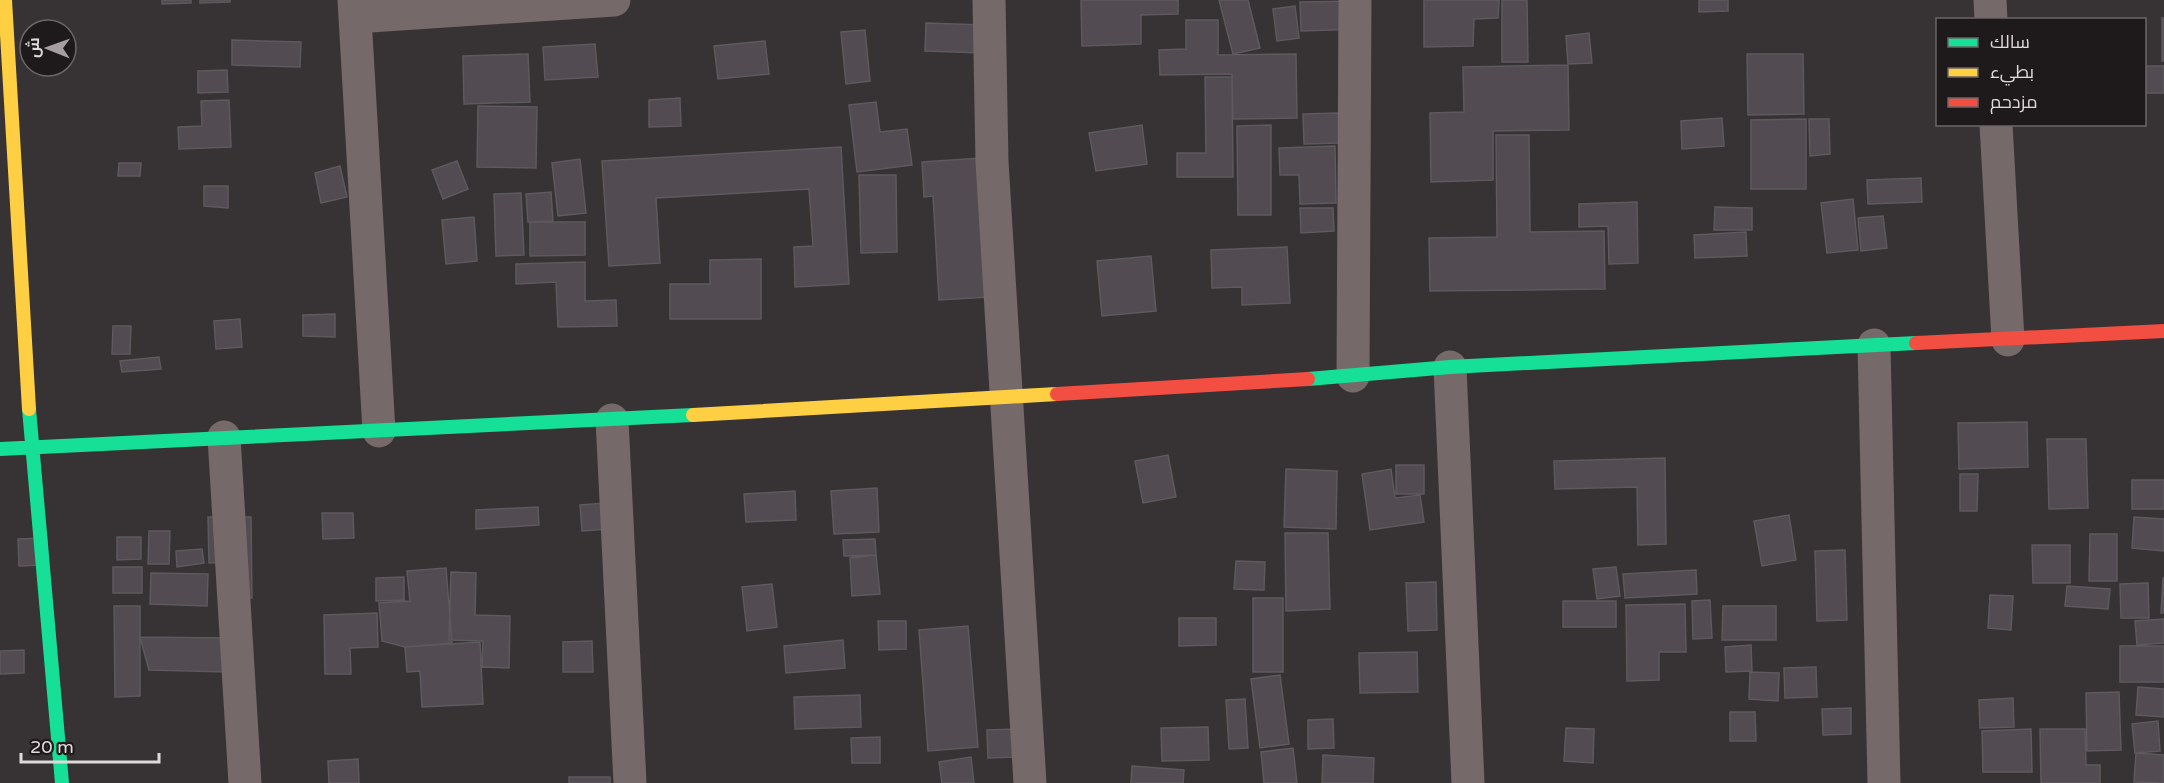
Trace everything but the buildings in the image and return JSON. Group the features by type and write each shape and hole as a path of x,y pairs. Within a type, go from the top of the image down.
{"main road":[{"path":"5,0 31,447 62,783"},
{"path":"0,449 612,420 1353,376 1450,367 2164,331"}],"street":[{"path":"378,431 355,9 614,0"},
{"path":"989,0 992,162 1004,396 1030,783"},
{"path":"1353,376 1355,0"},
{"path":"1990,0 1991,18"},
{"path":"1996,126 2008,340"},
{"path":"1874,345 1884,783"},
{"path":"1450,367 1468,783"},
{"path":"612,420 630,783"},
{"path":"224,437 245,783"}],"traffic: fast":[{"path":"1308,379 1450,367 1916,343"},
{"path":"29,409 62,783"},
{"path":"0,449 693,415"}],"traffic: slow":[{"path":"5,0 29,409"},
{"path":"693,415 1057,394"}],"traffic: jam":[{"path":"1916,343 2164,331"},
{"path":"1057,394 1308,379"}]}
